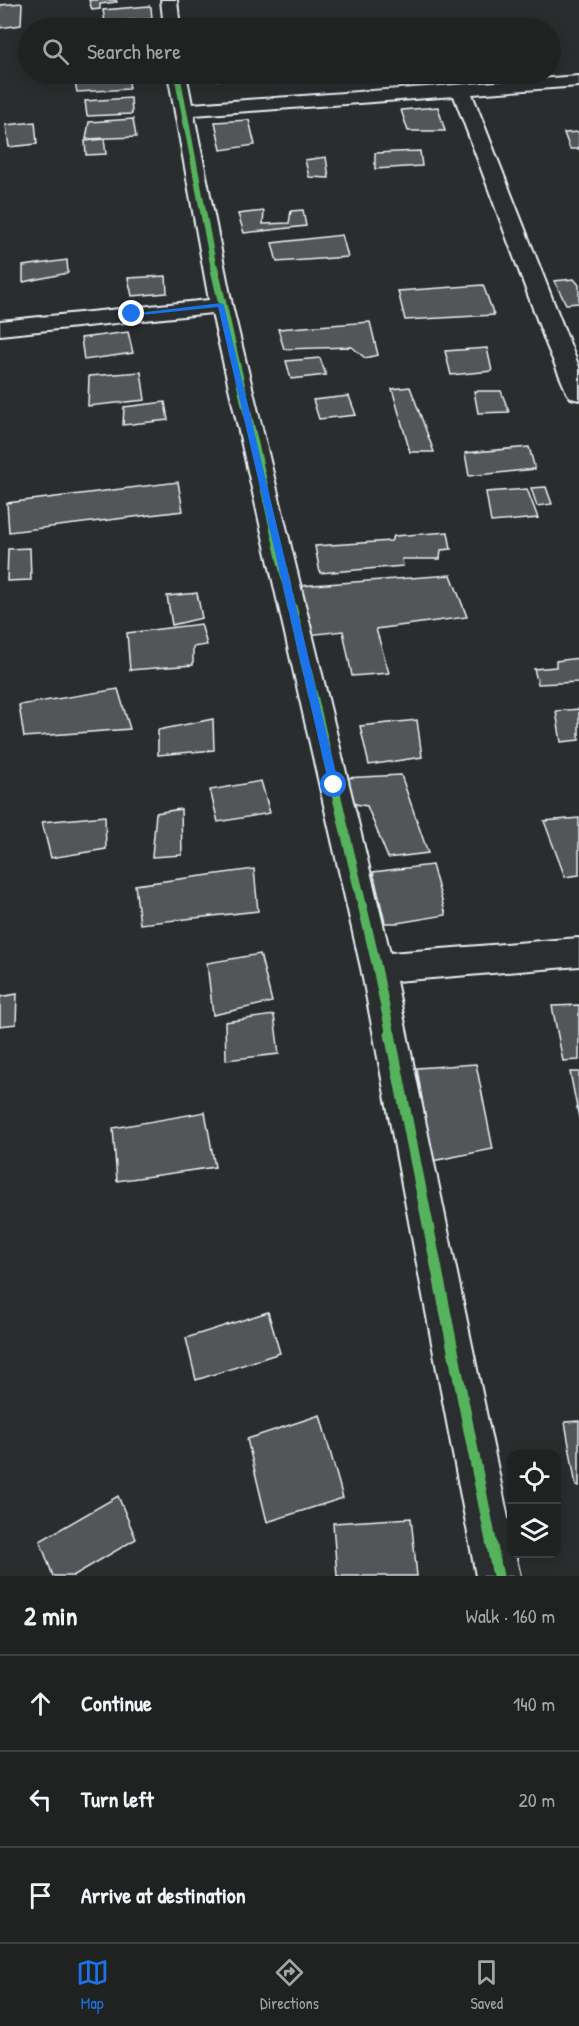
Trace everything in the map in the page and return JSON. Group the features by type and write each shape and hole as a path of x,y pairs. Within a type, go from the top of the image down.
{"street":[{"path":"169,0 171,18"},
{"path":"561,82 579,81"},
{"path":"179,84 221,305 377,968 498,1576"},
{"path":"184,110 540,84"},
{"path":"461,90 554,335 579,393"},
{"path":"0,328 221,305"},
{"path":"377,968 579,952"}],"building":[{"path":"89,0 116,0 117,2 100,4 100,9 92,10"},
{"path":"22,3 21,18 18,18 18,25 0,28 0,5"},
{"path":"149,6 152,18 104,18 103,10"},
{"path":"75,84 129,84 129,89 77,92"},
{"path":"131,98 132,114 87,116 85,101"},
{"path":"438,107 445,131 408,131 401,110"},
{"path":"133,119 136,137 86,139 89,122"},
{"path":"249,120 255,145 221,150 215,122"},
{"path":"35,122 37,144 9,147 6,125"},
{"path":"579,132 579,149 570,149 564,133"},
{"path":"104,139 106,154 86,155 85,141"},
{"path":"420,151 422,166 375,169 375,153"},
{"path":"326,157 329,178 309,177 305,160"},
{"path":"303,210 306,226 244,233 238,214 264,211 263,224 289,223 291,211"},
{"path":"342,235 348,257 277,262 272,243"},
{"path":"67,260 68,273 23,282 23,266"},
{"path":"166,276 167,293 132,296 128,278"},
{"path":"574,279 579,285 579,303 566,304 554,281"},
{"path":"483,285 494,315 405,320 398,291"},
{"path":"370,322 378,355 365,358 352,347 284,349 278,329"},
{"path":"128,332 133,353 84,360 81,338"},
{"path":"487,348 492,371 451,375 445,351"},
{"path":"320,358 326,375 291,379 286,361"},
{"path":"141,372 145,400 88,406 89,376"},
{"path":"410,387 434,452 410,452 392,389"},
{"path":"474,391 501,391 509,412 478,413"},
{"path":"349,396 356,415 319,419 313,400"},
{"path":"165,402 168,420 123,425 124,407"},
{"path":"529,447 535,469 469,476 465,453"},
{"path":"178,482 183,511 9,532 7,503"},
{"path":"546,487 552,504 537,506 531,488"},
{"path":"527,489 538,518 491,522 486,492"},
{"path":"448,532 451,549 441,550 440,559 402,559 403,566 320,573 315,546 391,541 394,536"},
{"path":"30,548 31,580 7,581 8,549"},
{"path":"451,575 467,617 376,629 389,673 352,676 343,631 308,635 299,586"},
{"path":"197,593 202,618 172,625 167,596"},
{"path":"201,624 207,645 193,647 193,665 130,670 127,633"},
{"path":"579,658 579,682 538,684 534,669 556,667 556,661"},
{"path":"118,689 130,729 24,737 19,705"},
{"path":"579,709 579,740 561,742 556,711"},
{"path":"213,719 214,750 158,755 158,730"},
{"path":"417,720 422,757 369,765 360,726"},
{"path":"401,775 428,853 388,858 367,806 349,803 344,778"},
{"path":"261,781 270,813 218,822 210,790"},
{"path":"181,809 182,855 152,857 156,813"},
{"path":"105,816 106,849 51,858 42,822"},
{"path":"579,818 579,875 565,877 544,821"},
{"path":"432,865 446,915 385,923 373,872"},
{"path":"254,869 258,911 140,924 135,885"},
{"path":"260,954 272,1002 213,1015 207,963"},
{"path":"17,994 16,1024 0,1026 0,997"},
{"path":"579,1005 579,1060 563,1061 552,1006"},
{"path":"274,1015 279,1054 226,1060 225,1022"},
{"path":"476,1064 493,1149 432,1161 417,1068"},
{"path":"570,1072 579,1072 579,1118"},
{"path":"205,1112 215,1167 117,1181 113,1128"},
{"path":"268,1312 280,1353 196,1380 186,1338"},
{"path":"320,1415 343,1498 267,1522 247,1439"},
{"path":"579,1421 579,1486 576,1486 565,1422"},
{"path":"118,1496 136,1539 73,1576 53,1576 40,1541"},
{"path":"411,1518 417,1576 337,1576 333,1523"}],"cycle path":[{"path":"179,84 221,305 377,968 498,1576"}],"route":[{"path":"132,314 221,305 334,785"}]}
